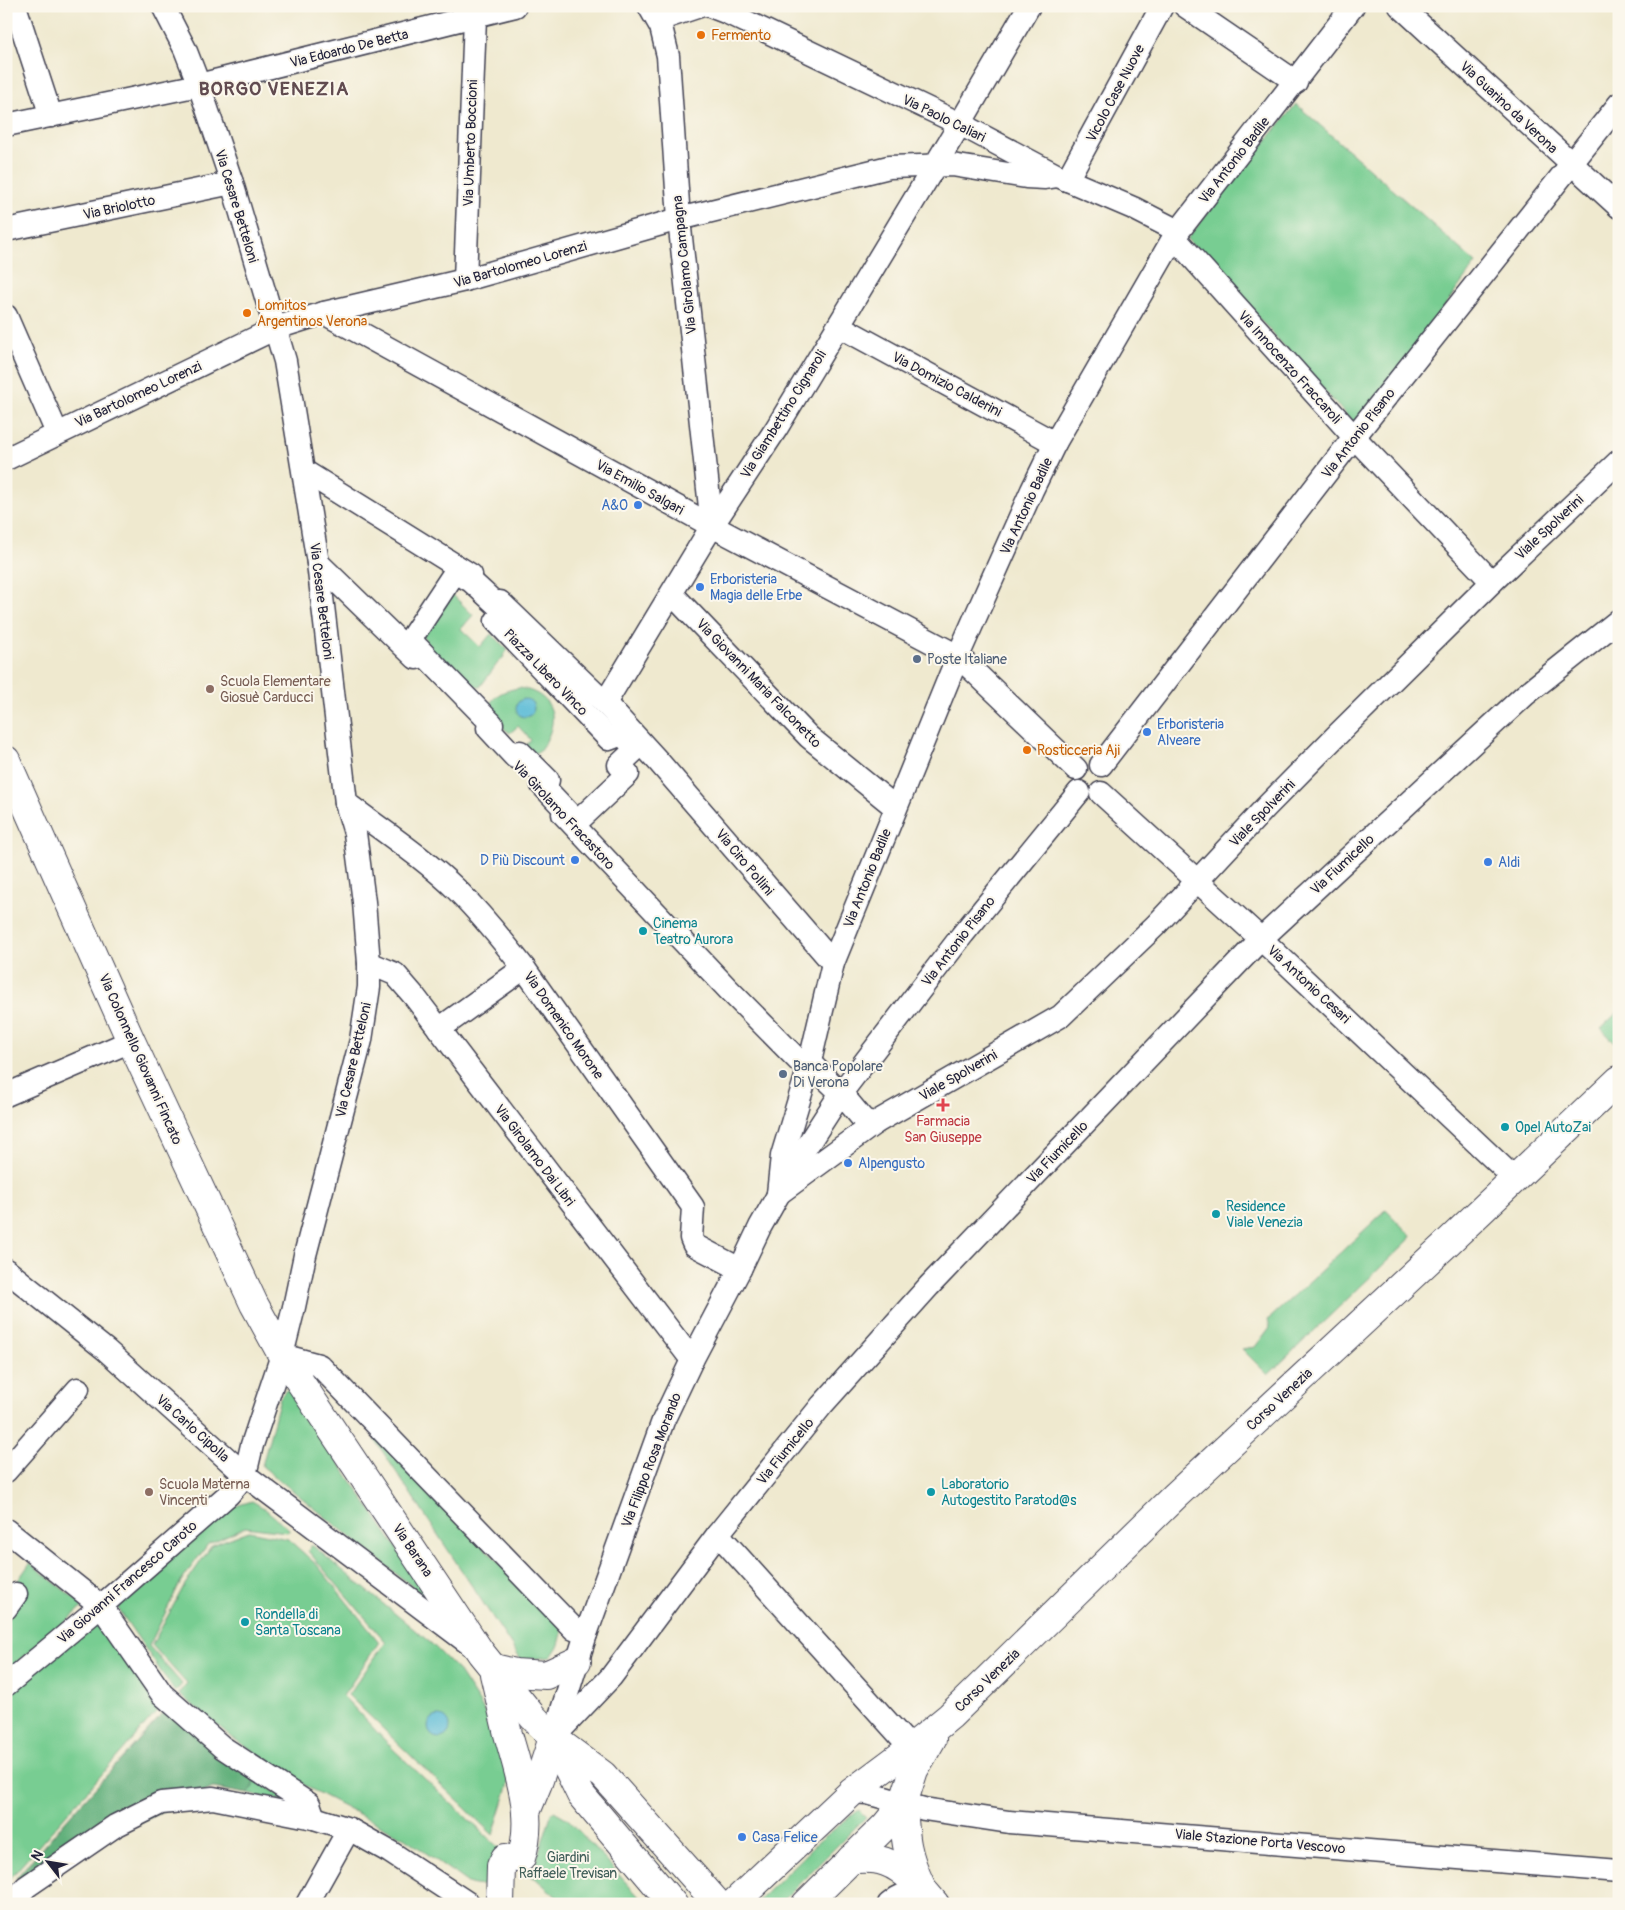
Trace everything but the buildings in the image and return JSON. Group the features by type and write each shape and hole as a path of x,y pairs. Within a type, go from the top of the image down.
{"main road":[{"name":"Via Colonnello Giovanni Fincato","path":"6,760 131,1041 254,1304 282,1355"},
{"name":"Corso Venezia","path":"733,1904 852,1792 943,1722 1174,1497 1437,1253 1619,1080"},
{"name":"Via Barana","path":"282,1355 487,1660 532,1716 553,1738 603,1774 718,1904"},
{"path":"487,1660 515,1674 546,1675 577,1661"},
{"path":"487,1660 524,1790 526,1811"},
{"name":"Corso Venezia","path":"806,1904 885,1826 903,1804 914,1770 927,1745 943,1722"},
{"name":"Via Barana","path":"553,1738 581,1796 673,1904"},
{"path":"500,1903 502,1866 513,1859 526,1811 538,1783 553,1738"},
{"path":"903,1804 909,1860 928,1895"},
{"path":"851,1859 879,1860 896,1868 928,1895"}],"street":[{"path":"15,6 51,116"},
{"name":"Via Cesare Betteloni","path":"162,6 185,50 199,86 232,183 285,361 318,563 346,803 355,833 364,902 369,987 361,1040 305,1255 282,1355"},
{"name":"Via Edoardo De Betta","path":"6,125 199,86 476,11 515,6"},
{"path":"653,13 700,6"},
{"name":"Via Paolo Caliari","path":"710,6 960,124 1063,178 1133,208 1176,234"},
{"name":"Via Giambettino Cignaroli","path":"605,703 712,526 776,429 1029,6"},
{"name":"Vicolo Case Nuove","path":"1063,178 1162,6"},
{"path":"1185,6 1296,82"},
{"name":"Via Antonio Badile","path":"809,1067 832,963 958,656 1055,443 1176,234 1296,82 1353,6"},
{"name":"Via Guarino da Verona","path":"1400,6 1619,207"},
{"name":"Via Umberto Boccioni","path":"465,280 476,11"},
{"name":"Via Girolamo Campagna","path":"653,13 668,56 679,219 712,526"},
{"name":"Via Antonio Pisano","path":"1101,765 1354,437 1619,104"},
{"name":"Via Bartolomeo Lorenzi","path":"6,459 276,328 324,313 465,280 679,219 888,167 935,164 952,165 1026,177 1063,178"},
{"name":"Via Briolotto","path":"6,230 232,183"},
{"name":"Via Innocenzo Fraccaroli","path":"1176,234 1354,437 1492,582"},
{"name":"Via Emilio Salgari","path":"324,313 712,526 958,656"},
{"path":"6,316 57,433"},
{"name":"Via Domizio Calderini","path":"838,326 1055,443"},
{"name":"Viale Spolverini","path":"875,1123 1061,1016 1156,925 1266,807 1492,582 1619,461"},
{"name":"Piazza Libero Vinco","path":"304,471 474,577 605,703 658,760"},
{"name":"Via Girolamo Fracastoro","path":"318,563 400,642 728,989 809,1067"},
{"name":"Piazza Libero Vinco","path":"455,572 470,581 508,616 496,621 609,739 622,734 636,749 619,765 628,774 577,822 542,786 547,780 520,752 515,757 488,728 492,724 410,640 455,572"},
{"name":"Via Giovanni Maria Falconetto","path":"672,594 809,737 895,807"},
{"name":"Via Fiumicello","path":"553,1738 611,1678 718,1534 822,1405 929,1286 1261,939 1525,695 1619,620"},
{"path":"958,656 1076,768"},
{"name":"Via Ciro Pollini","path":"658,760 832,963"},
{"path":"1088,762 1101,765 1108,779 1106,787 1090,793 1073,781 1076,768 1088,762"},
{"name":"Via Antonio Pisano","path":"842,1093 963,934 1090,793"},
{"name":"Via Antonio Cesari","path":"1090,793 1198,881 1514,1178"},
{"name":"Via Domenico Morone","path":"346,803 420,858 457,890 500,938 524,968 693,1207 691,1238 694,1246 740,1268"},
{"name":"Via Girolamo Dai Libri","path":"368,963 396,974 692,1360"},
{"path":"439,1029 524,968"},
{"path":"7,1094 131,1041"},
{"path":"809,1067 842,1093 865,1121 875,1123"},
{"name":"Via Filippo Rosa Morando","path":"778,1194 782,1156 809,1067"},
{"name":"Via Filippo Rosa Morando","path":"553,1738 586,1634 663,1421 692,1360 778,1194 799,1158 842,1093"},
{"name":"Via Filippo Rosa Morando","path":"778,1194 875,1123"},
{"name":"Via Carlo Cipolla","path":"6,1270 106,1350 245,1475 487,1660"},
{"path":"245,1475 252,1445 282,1355 318,1365 574,1629 586,1634"},
{"path":"6,1471 78,1389"},
{"name":"Via Giovanni Francesco Caroto","path":"6,1685 101,1606 235,1488 245,1475"},
{"path":"6,1530 101,1606 162,1694 222,1747 309,1804 314,1818"},
{"path":"718,1534 911,1748 903,1804 867,1793 852,1792"},
{"path":"11,1904 26,1886 115,1826 161,1803 212,1798 314,1818 349,1830 390,1852 469,1904"},
{"name":"Viale Stazione Porta Vescovo","path":"903,1804 1009,1822 1619,1871"},
{"path":"307,1904 349,1830"},
{"path":"889,1904 897,1898 928,1895"}],"green space":[{"path":"1296,104 1476,263 1357,427 1187,239"},
{"path":"447,589 473,615 461,629 480,647 491,634 508,650 480,687 470,686 431,652 422,634"},
{"path":"520,688 542,697 552,712 550,731 539,752 532,753 523,749 531,740 518,726 510,733 496,723 487,711 492,701 499,694"},
{"path":"1619,1011 1619,1042 1616,1044 1601,1028"},
{"path":"1386,1210 1411,1236 1408,1241 1268,1375 1242,1349 1255,1347 1270,1327 1268,1320"},
{"path":"290,1390 435,1605 262,1466 280,1398 285,1391"},
{"path":"378,1437 563,1629 559,1645 551,1657 521,1660 375,1440"},
{"path":"252,1501 264,1508 290,1530 287,1532 245,1527 208,1544 181,1581 149,1646 182,1684 175,1692 119,1610 119,1603 233,1503 236,1506"},
{"path":"249,1531 288,1539 318,1566 379,1642 343,1696 395,1751 499,1848 494,1870 488,1882 483,1885 468,1883 405,1838 309,1788 233,1738 179,1694 187,1684 152,1645 184,1586 212,1545"},
{"path":"312,1545 433,1645 457,1669 480,1704 494,1731 509,1783 493,1835 348,1695 386,1642 308,1551"},
{"path":"30,1563 84,1606 6,1672 6,1620 23,1597 12,1589"},
{"path":"93,1623 99,1623 162,1706 6,1883 6,1694"},
{"path":"167,1709 254,1780 252,1789 248,1794 213,1788 22,1879 16,1878 67,1819"},
{"path":"254,1780 295,1803 248,1794 252,1789"},
{"path":"859,1810 866,1817 779,1904 755,1904 818,1842"},
{"name":"Giardini Raffaele Trevisan","path":"554,1811 568,1819 641,1899 641,1904 565,1904 535,1878 531,1877 551,1815"}],"water":[{"path":"525,699 533,704 534,708 529,716 525,717 517,712 516,708 521,700"},
{"path":"439,1716 447,1719 450,1727 447,1735 439,1738 431,1735 428,1727 431,1719"}],"place":[{"name":"Fermento","path":"701,35"},
{"name":"Lomitos Argentinos Verona","path":"247,313"},
{"name":"A&O","path":"638,505"},
{"name":"Erboristeria Magia delle Erbe","path":"700,587"},
{"name":"Poste Italiane","path":"917,659"},
{"name":"Scuola Elementare Giosuè Carducci","path":"210,689"},
{"name":"Erboristeria Alveare","path":"1147,732"},
{"name":"Rosticceria Aji","path":"1027,750"},
{"name":"D Più Discount","path":"575,860"},
{"name":"Aldi","path":"1488,862"},
{"name":"Cinema Teatro Aurora","path":"643,931"},
{"name":"Banca Popolare Di Verona","path":"783,1074"},
{"name":"Farmacia San Giuseppe","path":"943,1105"},
{"name":"Opel AutoZai","path":"1505,1127"},
{"name":"Alpengusto","path":"848,1163"},
{"name":"Residence Viale Venezia","path":"1216,1214"},
{"name":"Scuola Materna Vincenti","path":"149,1492"},
{"name":"Laboratorio Autogestito Paratod@s","path":"931,1492"},
{"name":"Rondella di Santa Toscana","path":"245,1622"},
{"name":"Casa Felice","path":"742,1837"}],"district":[{"name":"BORGO VENEZIA","path":"274,88"}]}
